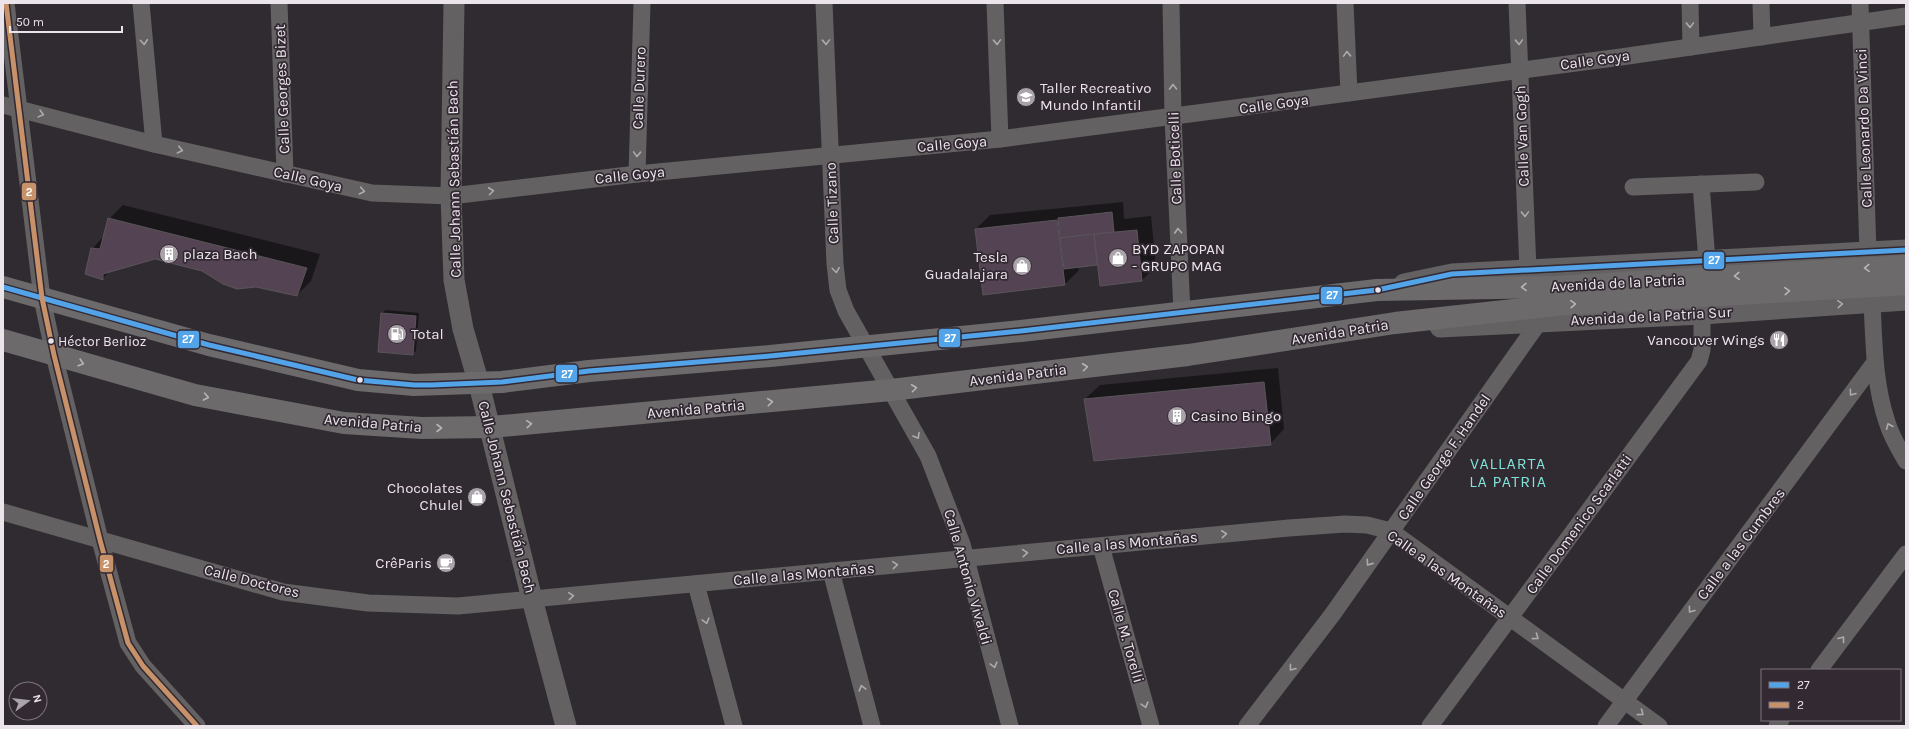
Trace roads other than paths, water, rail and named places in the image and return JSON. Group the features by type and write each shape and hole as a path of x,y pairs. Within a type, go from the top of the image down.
{"main road":[{"name":"Avenida de la Patria","path":"1377,290 1554,287 1906,266"},
{"name":"Avenida de la Patria","path":"1396,323 1557,305 1906,284"},
{"path":"3,287 210,345 358,380 414,385 479,384 589,371 1021,331 1377,290"},
{"name":"Avenida Patria","path":"3,340 195,395 344,423 422,428 491,427 891,390 1188,355 1396,323"}],"street":[{"path":"6,3 42,298 54,355 100,540 128,643 143,666 197,726"},
{"path":"141,3 154,144"},
{"name":"Calle Georges Bizet","path":"279,3 285,174"},
{"name":"Calle Johann Sebastián Bach","path":"454,3 451,196 454,280 463,329 491,427 532,599 566,726"},
{"name":"Calle Durero","path":"637,174 642,3"},
{"name":"Calle Tizano","path":"824,3 835,264 838,290 846,311 891,390"},
{"path":"995,3 1000,139"},
{"name":"Calle Boticelli","path":"1171,3 1173,117 1182,312"},
{"path":"1345,3 1349,93"},
{"name":"Calle Van Gogh","path":"1517,3 1528,270"},
{"path":"1690,3 1691,47"},
{"path":"1761,3 1762,37"},
{"name":"Calle Leonardo Da Vinci","path":"1860,3 1868,252"},
{"name":"Calle Goya","path":"3,105 154,144 372,193 451,196 637,174 1000,139 1691,47 1906,16"},
{"path":"1634,187 1756,182"},
{"path":"1701,184 1707,261"},
{"path":"1377,290 1452,274 1906,250"},
{"name":"Avenida de la Patria Sur","path":"1396,323 1444,327 1702,314 1906,300"},
{"path":"1872,302 1875,362 1882,406 1887,424 1906,461"},
{"name":"Calle Domenico Scarlatti","path":"1430,726 1699,361 1702,350 1702,314"},
{"name":"Calle George F. Handel","path":"1247,726 1332,615 1539,322"},
{"name":"Calle a las Cumbres","path":"1606,726 1875,362"},
{"name":"Calle Antonio Vivaldi","path":"891,390 928,456 947,503 965,558 1010,726"},
{"name":"Calle Doctores","path":"3,512 283,592 368,603 443,606 532,599"},
{"name":"Calle a las Montañas","path":"532,599 1344,524 1367,525 1391,531 1659,726"},
{"name":"Calle M. Torelli","path":"1100,546 1151,726"},
{"path":"1820,669 1906,554"},
{"path":"831,571 872,726"},
{"path":"696,584 734,726"}],"place":[{"name":"Taller Recreativo Mundo Infantil","path":"1026,97"},
{"name":"plaza Bach","path":"169,254"},
{"name":"BYD ZAPOPAN - GRUPO MAG","path":"1118,258"},
{"name":"Tesla Guadalajara","path":"1022,266"},
{"name":"Total","path":"397,334"},
{"name":"Vancouver Wings","path":"1779,340"},
{"name":"Héctor Berlioz","path":"51,341"},
{"name":"Casino Bingo","path":"1177,416"},
{"name":"Chocolates Chulel","path":"477,497"},
{"name":"CrêParis","path":"446,563"}],"district":[{"name":"VALLARTA LA PATRIA","path":"1508,472"}]}
